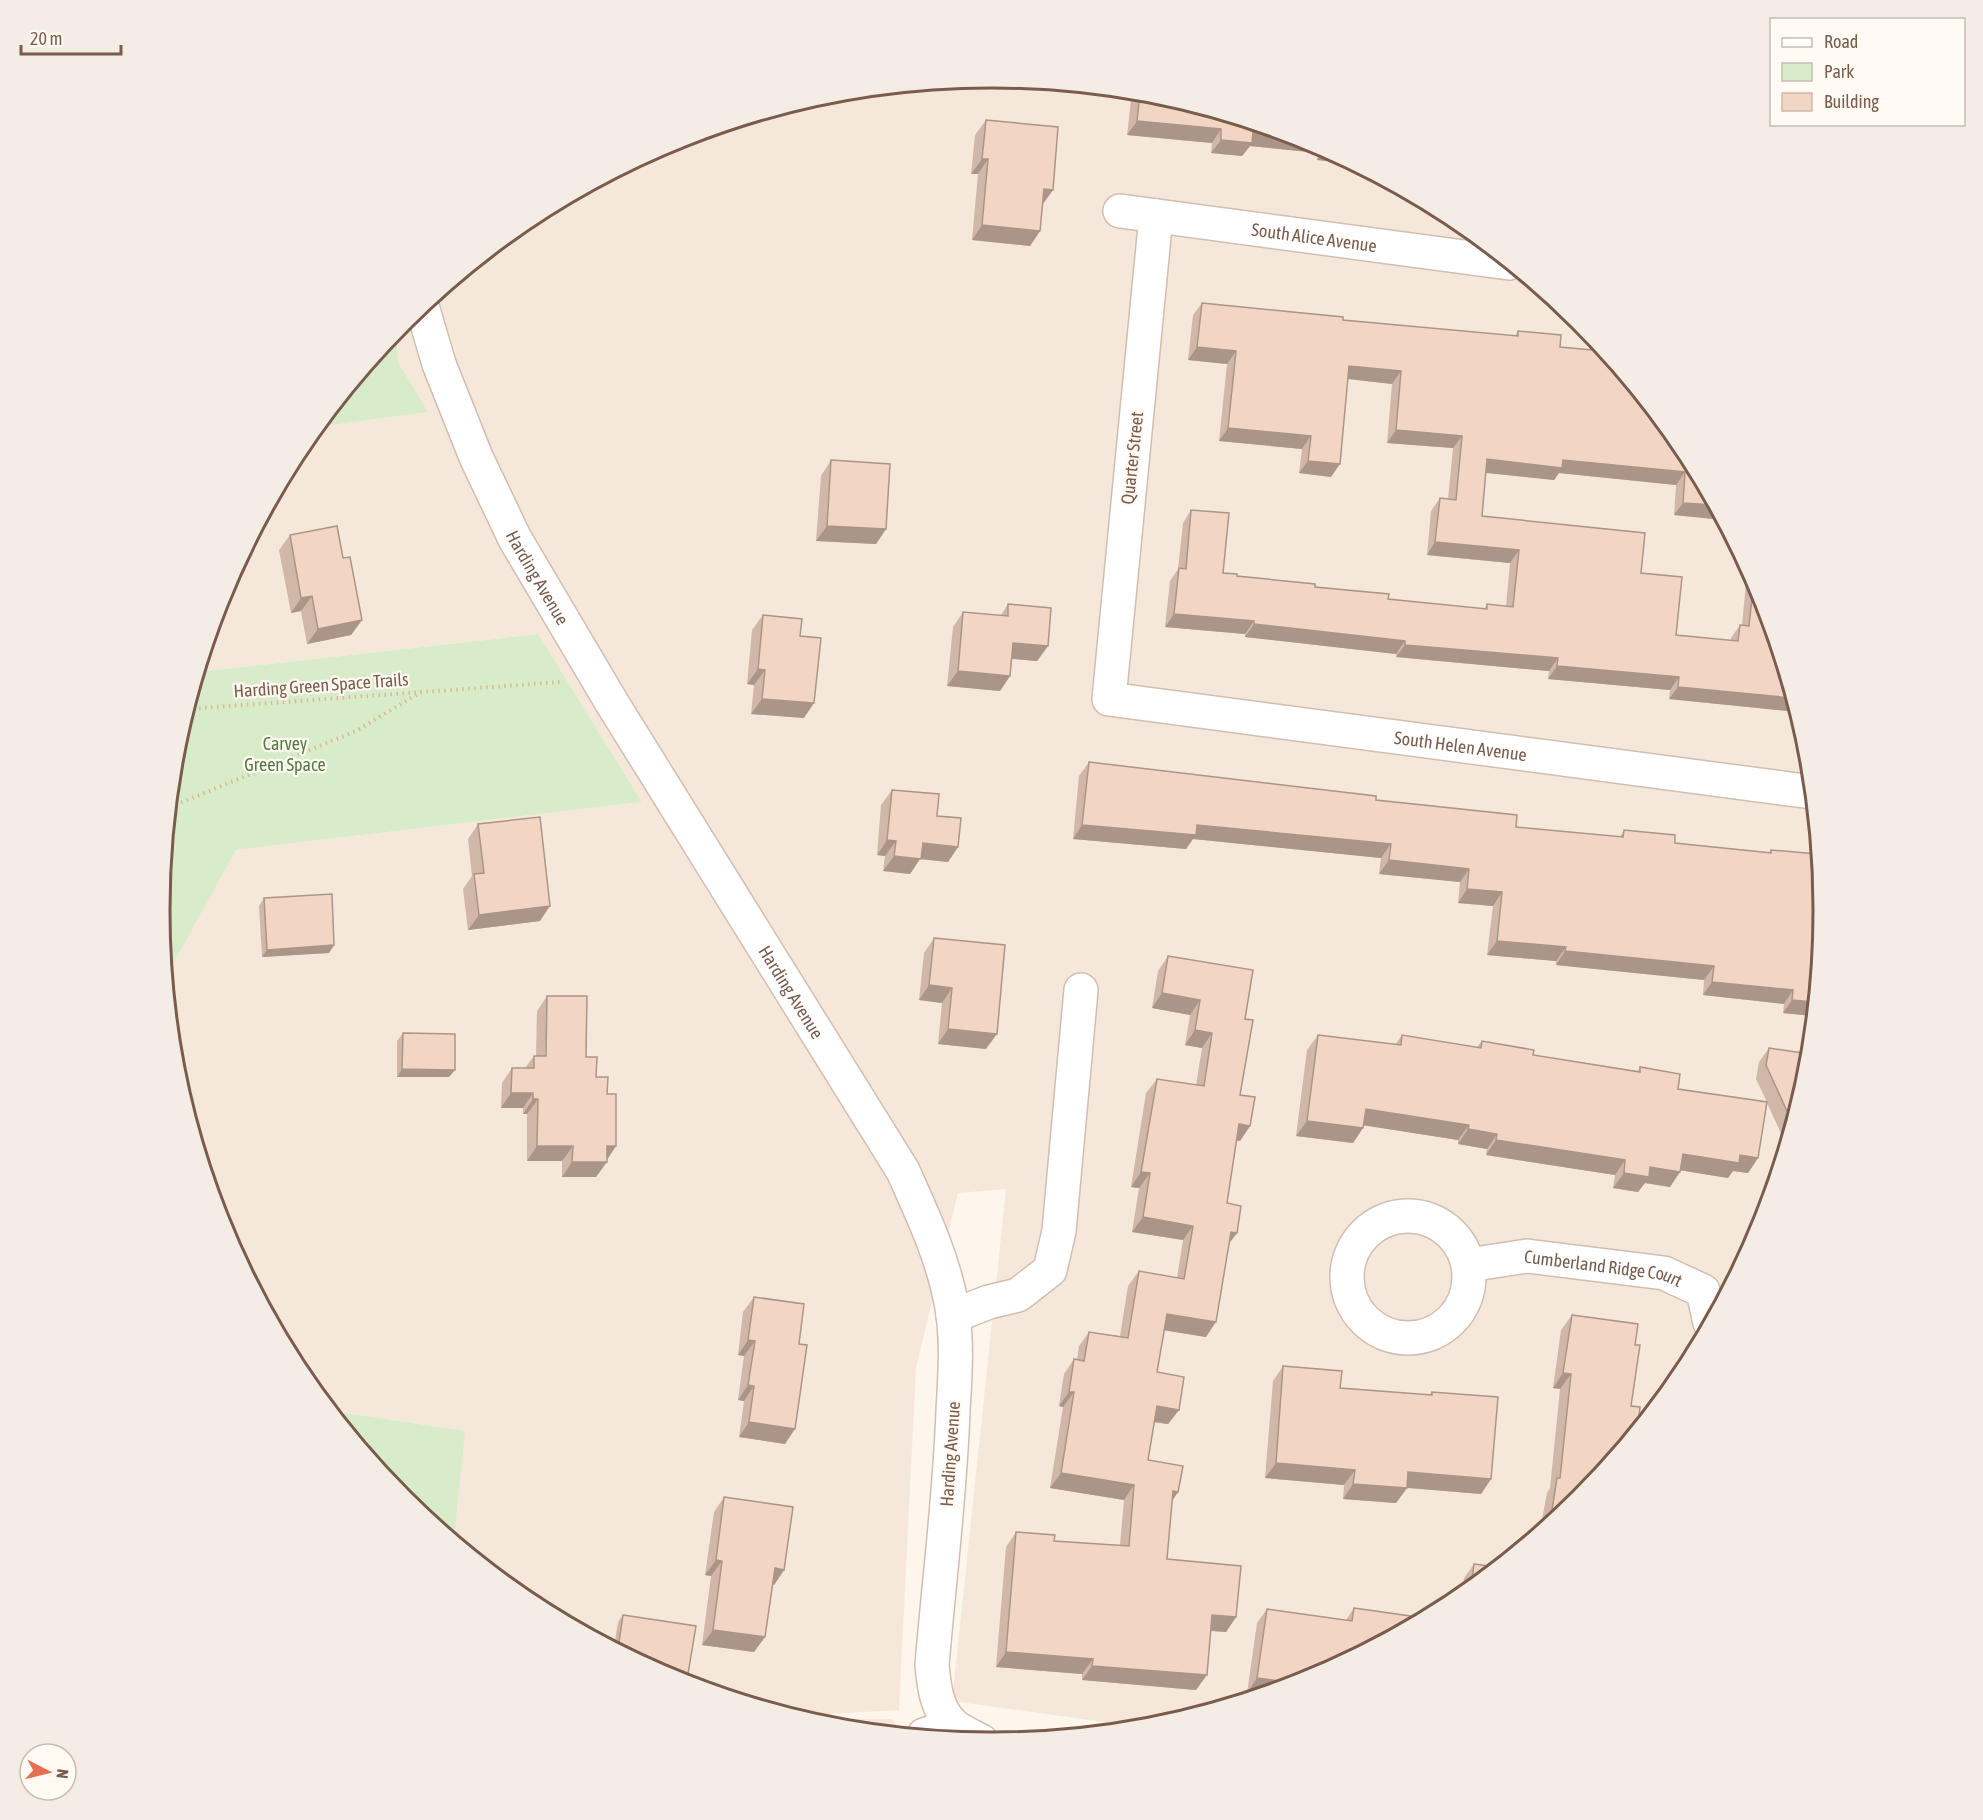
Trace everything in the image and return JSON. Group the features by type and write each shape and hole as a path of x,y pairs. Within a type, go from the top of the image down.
{"street":[{"name":"South Alice Avenue","path":"1120,211 1496,261"},
{"name":"Quarter Street","path":"1109,699 1156,216"},
{"name":"Harding Avenue","path":"425,316 439,364 476,457 515,539 598,680 903,1171 934,1239 944,1269 953,1316 955,1362 952,1432 932,1665 934,1686 940,1708 938,1730"},
{"name":"South Helen Avenue","path":"1109,699 1804,791"},
{"path":"953,1316 989,1302 1018,1295 1050,1270 1059,1232 1081,990"},
{"name":"Cumberland Ridge Court","path":"1468,1265 1527,1256 1664,1273 1703,1291 1708,1312"}],"path":[{"name":"Harding Green Space Trails","path":"195,708 598,680"},
{"name":"Harding Green Space Trails","path":"177,804 356,731 422,691"}],"shaded area":[{"path":"992,88 1045,90 1099,96 1152,104 1204,116 1256,132 1355,173 1402,199 1448,227 1492,258 1533,292 1609,368 1643,410 1675,454 1703,499 1728,547 1769,646 1785,697 1806,803 1811,856 1813,910 1806,1017 1785,1123 1769,1174 1728,1273 1703,1321 1675,1366 1609,1452 1533,1528 1492,1562 1448,1593 1355,1647 1256,1688 1204,1704 1152,1716 1108,1723 952,1701 1006,1189 958,1193 916,1368 899,1710 824,1714 727,1688 677,1669 628,1647 535,1593 491,1562 455,1532 464,1431 342,1413 308,1366 280,1321 255,1273 214,1174 198,1123 177,1017 172,966 236,850 642,802 538,634 206,671 233,596 255,547 280,499 329,425 427,412 398,362 397,344 450,292 491,258 535,227 628,173 727,132 779,116 831,104 938,90"},
{"path":"851,1719 892,1719 897,1725"}],"green space":[{"path":"397,344 398,362 428,412 329,425 374,368"},
{"name":"Carvey Green Space","path":"538,634 642,802 236,850 172,966 170,910 177,803 186,750 206,671"},
{"path":"342,1413 465,1431 455,1532 374,1452"}],"building":[{"path":"1139,102 1204,116 1257,132 1253,132 1252,143 1221,140 1221,129 1137,121"},
{"path":"986,120 1058,127 1053,190 1044,189 1040,231 982,225 988,159 982,159"},
{"path":"1202,303 1343,317 1343,320 1518,336 1518,331 1561,335 1560,347 1592,350 1643,410 1675,454 1706,504 1683,503 1685,472 1563,460 1562,468 1487,459 1482,516 1645,533 1641,573 1682,577 1676,635 1738,641 1740,625 1749,626 1752,601 1785,697 1678,687 1679,677 1557,666 1558,658 1405,645 1405,641 1254,624 1254,621 1174,614 1179,568 1186,569 1191,510 1229,513 1223,573 1315,584 1315,587 1389,594 1388,599 1487,609 1487,604 1513,607 1519,550 1435,542 1440,498 1456,500 1462,436 1396,430 1401,371 1349,366 1340,464 1308,461 1311,436 1228,428 1236,351 1197,347"},
{"path":"831,460 890,464 886,529 827,526"},
{"path":"337,526 343,558 350,557 362,620 318,629 312,596 301,598 290,535"},
{"path":"1008,604 1051,608 1048,646 1013,643 1010,676 958,671 963,612 1008,616"},
{"path":"763,615 802,619 800,636 821,638 814,703 762,699 765,670 758,669"},
{"path":"1089,762 1376,796 1376,800 1517,815 1516,827 1623,837 1624,830 1675,835 1675,843 1771,853 1771,850 1811,853 1813,910 1807,1001 1792,1000 1793,990 1712,982 1714,966 1565,951 1566,947 1497,941 1502,892 1467,889 1469,869 1389,860 1391,844 1197,825 1196,835 1082,825"},
{"path":"892,790 939,794 937,816 961,818 958,847 923,843 921,859 894,856 896,841 887,840"},
{"path":"540,817 550,906 479,915 474,874 484,873 478,824"},
{"path":"332,894 334,945 267,950 264,898"},
{"path":"934,938 1005,945 997,1034 948,1029 952,988 929,985"},
{"path":"1168,956 1253,970 1245,1019 1253,1020 1240,1095 1255,1097 1250,1126 1239,1124 1227,1203 1241,1206 1237,1233 1231,1232 1216,1322 1167,1314 1157,1372 1184,1377 1179,1410 1157,1406 1148,1460 1183,1466 1178,1492 1173,1491 1167,1559 1241,1566 1236,1617 1212,1615 1207,1675 1092,1666 1093,1659 1006,1652 1016,1532 1055,1535 1054,1541 1129,1546 1134,1485 1061,1473 1074,1392 1069,1392 1074,1359 1084,1361 1089,1332 1128,1338 1139,1271 1184,1279 1193,1226 1143,1217 1150,1173 1141,1172 1157,1079 1204,1086 1212,1033 1195,1030 1200,1000 1162,993"},
{"path":"547,996 587,996 586,1057 597,1057 596,1077 608,1077 607,1094 616,1094 616,1146 607,1146 607,1162 572,1162 573,1146 537,1146 538,1099 533,1099 533,1093 511,1093 512,1068 534,1068 534,1056 546,1056"},
{"path":"403,1033 455,1034 455,1070 402,1069"},
{"path":"1318,1035 1401,1045 1402,1035 1481,1048 1482,1041 1534,1050 1533,1055 1640,1072 1640,1067 1680,1074 1678,1089 1767,1102 1758,1158 1740,1155 1739,1163 1683,1154 1680,1172 1650,1167 1649,1177 1624,1173 1625,1160 1496,1140 1497,1134 1468,1129 1469,1125 1366,1109 1363,1128 1307,1121"},
{"path":"1769,1048 1800,1053 1787,1112 1766,1065"},
{"path":"754,1297 804,1304 799,1344 807,1345 795,1429 749,1422 754,1386 748,1385 755,1341 748,1340"},
{"path":"1572,1315 1638,1324 1635,1345 1640,1345 1631,1406 1640,1407 1639,1415 1609,1452 1552,1510 1557,1478 1560,1478 1571,1374 1563,1373"},
{"path":"1283,1366 1342,1371 1340,1388 1498,1397 1491,1479 1408,1472 1407,1488 1353,1484 1355,1470 1276,1463"},
{"path":"724,1497 793,1507 784,1570 775,1568 765,1637 713,1630 722,1561 716,1560"},
{"path":"1474,1564 1487,1566 1473,1576"},
{"path":"1354,1608 1410,1616 1355,1647 1306,1669 1276,1681 1257,1678 1267,1609 1352,1621"},
{"path":"623,1615 696,1626 688,1673 619,1642"}]}
